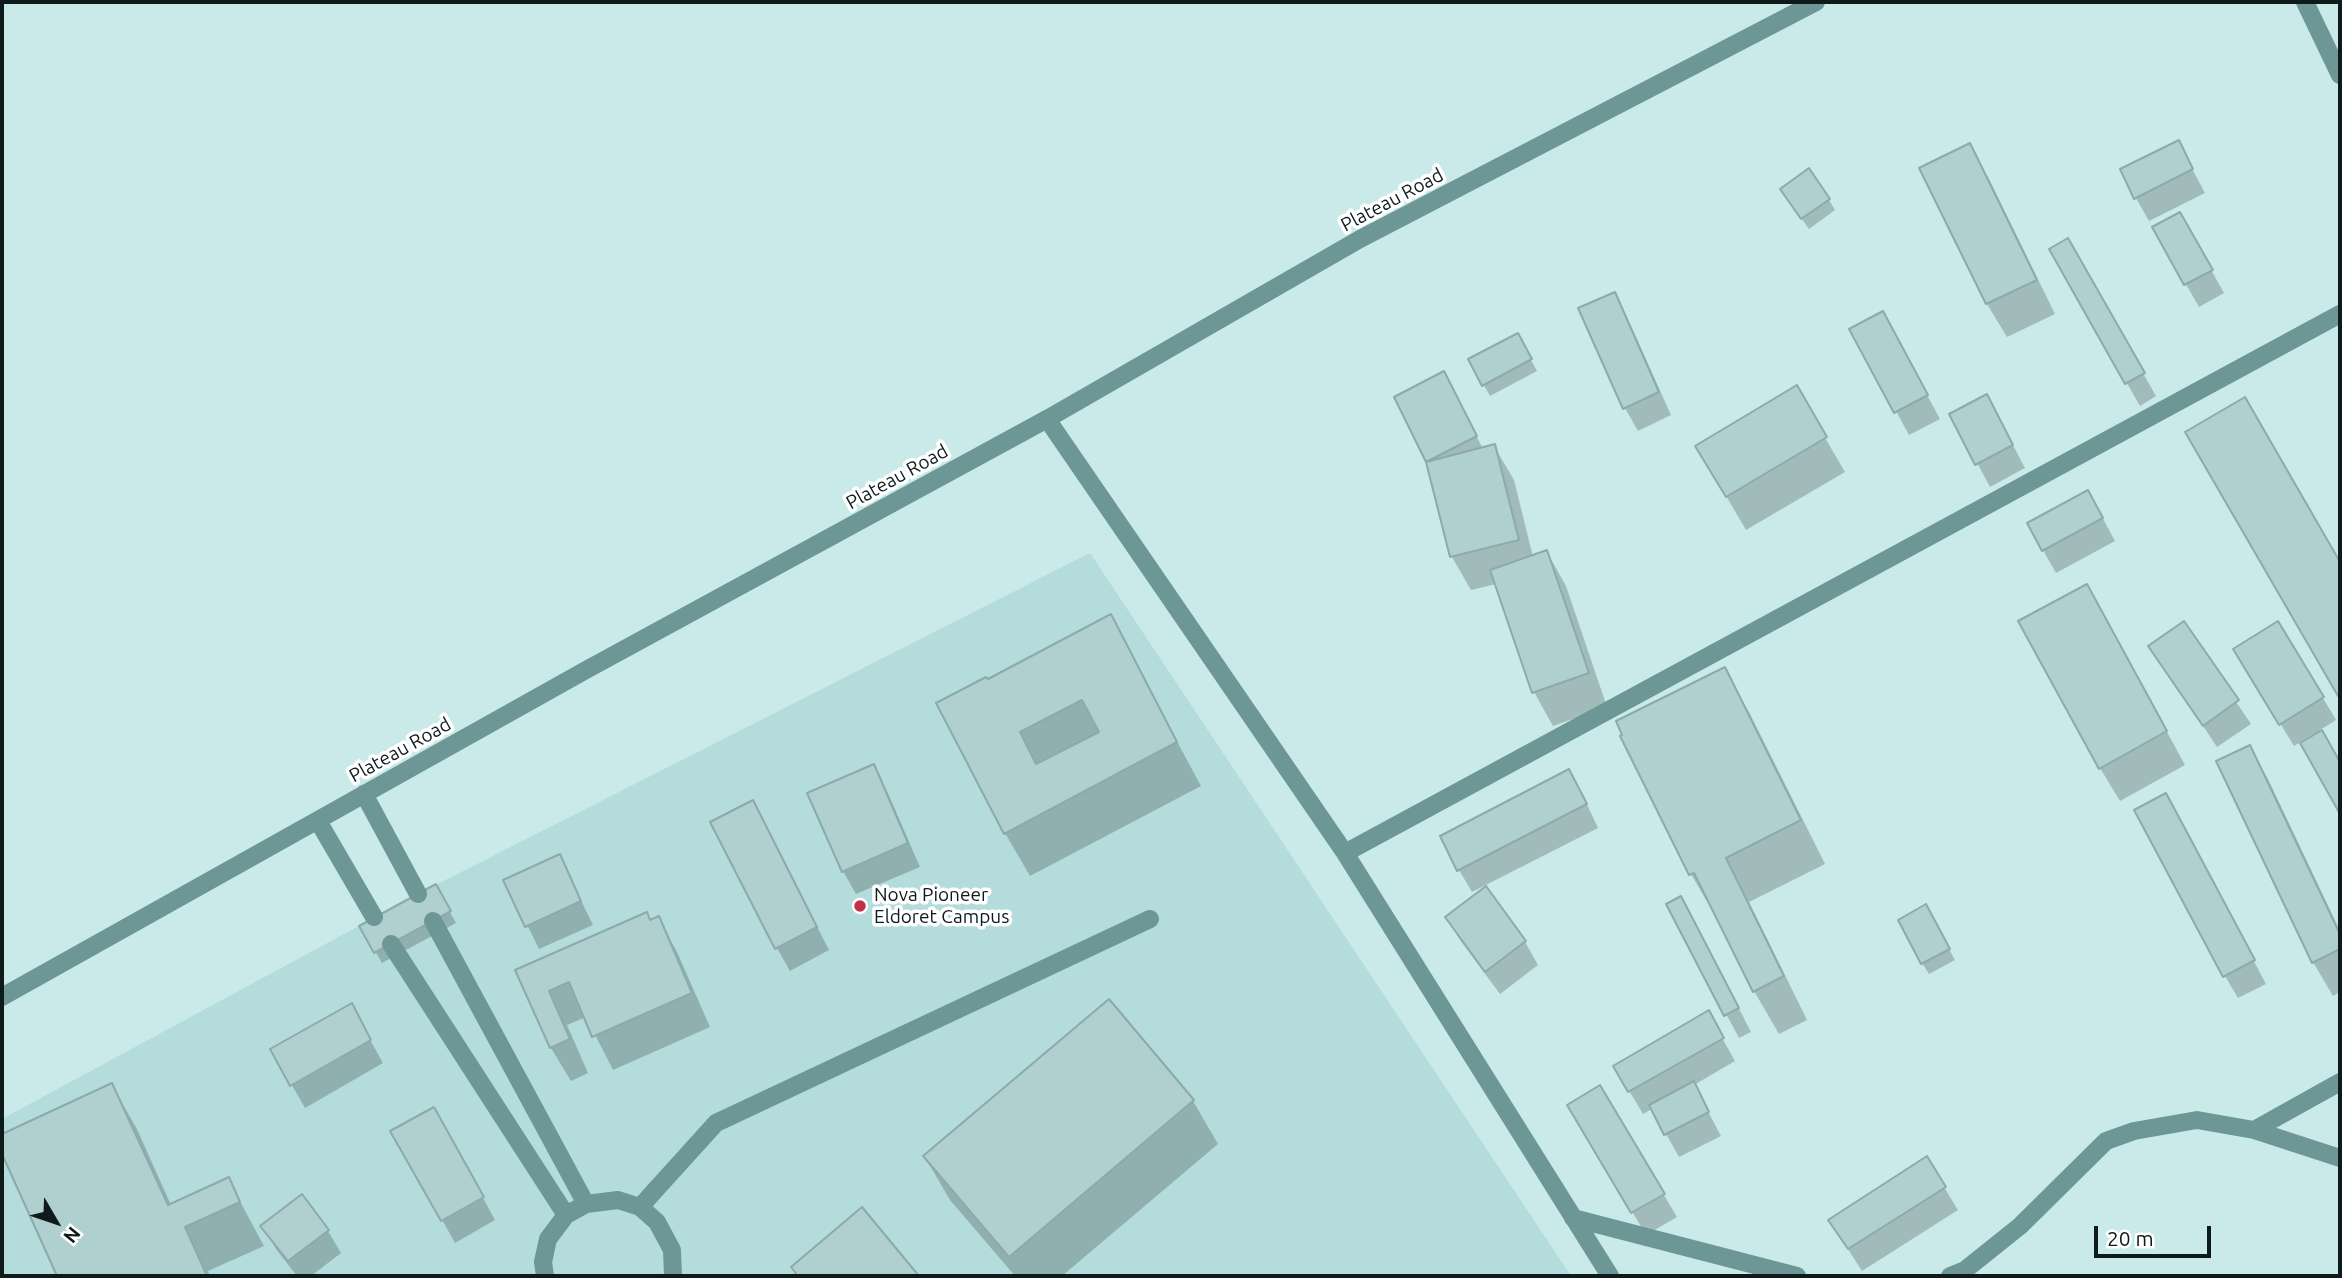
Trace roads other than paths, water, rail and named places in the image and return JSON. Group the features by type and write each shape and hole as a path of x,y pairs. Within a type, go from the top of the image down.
{"street":[{"name":"Plateau Road","path":"2,997 363,794 1047,419 1360,239 1816,2"},
{"path":"2305,2 2340,75"},
{"path":"1345,853 2340,314"},
{"path":"1047,419 1345,853 1610,1276"},
{"path":"363,794 418,894"},
{"path":"318,821 374,918"},
{"path":"640,1207 716,1123 1150,919"},
{"path":"433,921 586,1204"},
{"path":"391,944 566,1215"},
{"path":"2254,1130 2340,1082"},
{"path":"1950,1276 1965,1270 2020,1227 2106,1141 2134,1131 2197,1120 2254,1130 2340,1158"},
{"path":"545,1276 543,1262 548,1240 566,1215 586,1204 618,1200 640,1207 657,1222 672,1250 673,1276"},
{"path":"1573,1218 1797,1276"}],"place":[{"name":"Nova Pioneer Eldoret Campus","path":"860,906"}]}
